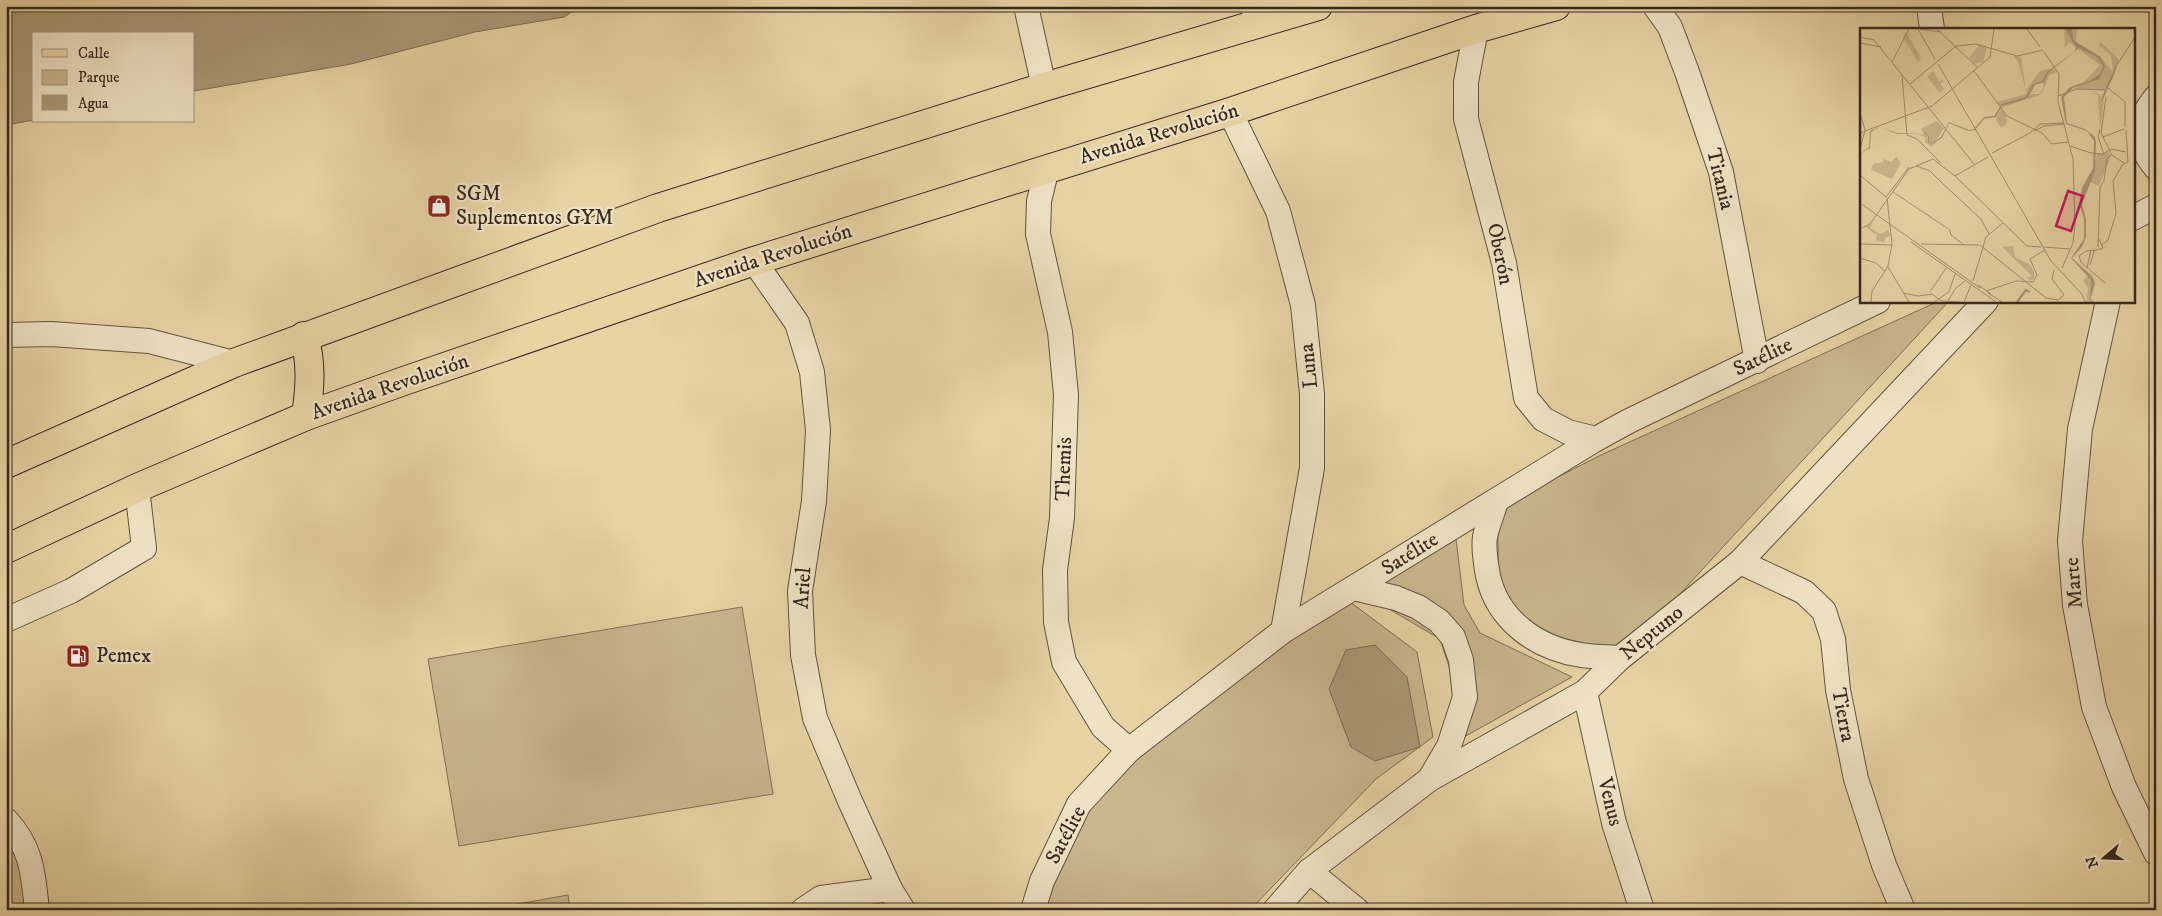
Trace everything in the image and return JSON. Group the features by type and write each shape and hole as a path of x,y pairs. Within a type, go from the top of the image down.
{"main road":[{"path":"6,464 234,363 658,208 1044,87 1255,15 1318,6"},
{"name":"Avenida Revolución","path":"6,549 137,488 306,416 754,262 1047,168 1230,112 1476,29 1556,6"},
{"path":"304,336 309,352 311,380 306,416"}],"street":[{"path":"1026,6 1044,87"},
{"name":"Titania","path":"1655,6 1670,27 1720,172 1757,361"},
{"path":"1929,6 1932,28"},
{"name":"Oberón","path":"1476,29 1466,82 1466,118 1504,264 1526,398 1543,419 1568,432 1596,439"},
{"path":"2156,97 2142,116 2138,130 2137,146 2156,168"},
{"name":"Luna","path":"1230,112 1278,211 1302,304 1311,384 1312,468 1283,631"},
{"name":"Themis","path":"1047,168 1039,202 1038,234 1060,332 1066,395 1062,518 1055,570 1056,622 1064,662 1103,727 1129,750"},
{"path":"2134,217 2156,206"},
{"name":"Ariel","path":"754,262 796,323 812,372 818,430 814,501 800,591 803,655 815,718 850,801 890,888 903,910"},
{"name":"Satélite","path":"1033,910 1042,881 1080,804 1129,750 1283,631 1596,439 1629,421 1757,361 1876,302"},
{"name":"Neptuno","path":"1275,910 1309,871 1430,779 1585,692 1620,658 1740,562 1985,302"},
{"name":"Marte","path":"2108,302 2080,429 2070,541 2075,606 2094,707 2124,788 2156,853"},
{"path":"6,335 51,334 149,341 234,363"},
{"path":"6,620 71,591 144,548 137,488"},
{"path":"1496,500 1485,539 1486,565 1492,593 1507,617 1523,632 1551,646 1581,655 1620,658"},
{"name":"Tierra","path":"1740,562 1804,592 1824,612 1832,638 1838,690 1856,779 1884,865 1903,910"},
{"path":"1354,588 1396,598 1418,607 1439,621 1453,637 1461,660 1465,697 1450,746 1430,779"},
{"name":"Venus","path":"1585,692 1614,823 1642,910"},
{"path":"6,820 17,831 32,864 37,910"},
{"path":"1309,871 1357,910"},
{"path":"804,910 821,898 890,888"}],"green space":[{"path":"1937,302 1948,302 1611,669 1500,619 1497,508 1601,455"},
{"path":"1456,539 1464,605 1480,633 1572,677 1453,743 1460,700 1440,639 1365,595"},
{"path":"1342,596 1417,652 1433,737 1376,779 1250,910 1046,910 1061,846 1120,773"},
{"path":"742,607 773,794 459,846 428,659"},
{"path":"6,820 37,910 6,910"},
{"path":"568,895 570,910 484,910"}],"water":[{"path":"6,6 581,6 564,17 475,32 351,64 195,91 195,32 32,32 32,120 6,125"},
{"path":"1375,645 1407,677 1420,747 1375,761 1351,747 1329,689 1346,650"}],"place":[{"name":"SGM Suplementos GYM","path":"439,206"},
{"name":"Pemex","path":"78,656"}]}
